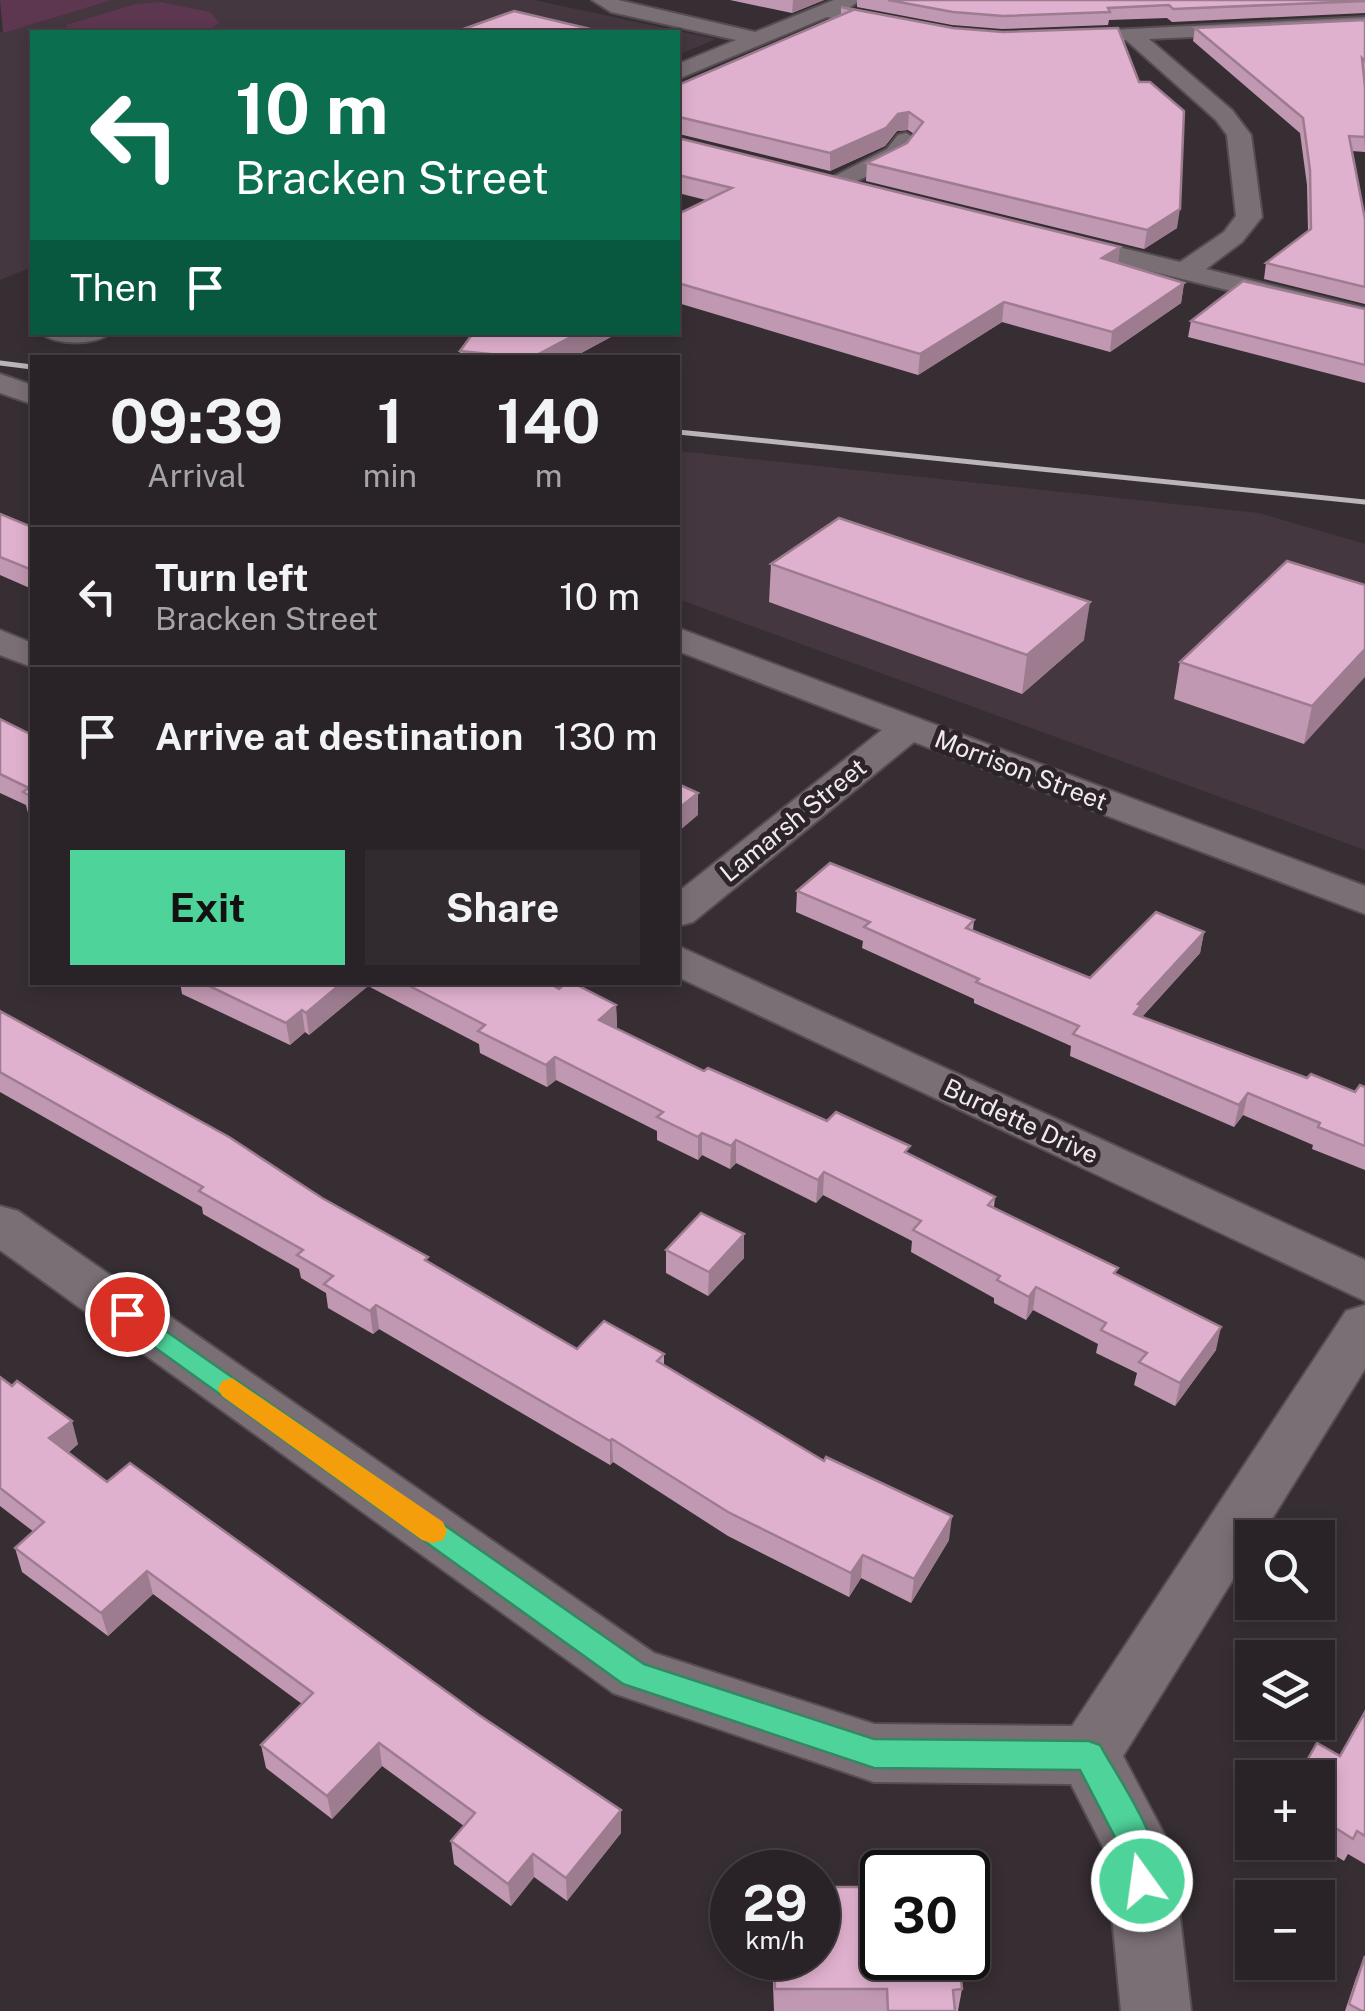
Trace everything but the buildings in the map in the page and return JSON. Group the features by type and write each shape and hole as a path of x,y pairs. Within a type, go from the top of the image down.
{"street":[{"path":"602,0 618,8 757,39"},
{"path":"680,71 850,0"},
{"path":"826,10 916,28"},
{"path":"1039,38 1365,23"},
{"path":"1131,34 1224,115 1238,135 1249,216 1233,238 1184,272"},
{"path":"870,192 823,180 895,154 906,140"},
{"path":"1036,235 1365,316"},
{"path":"0,383 30,394"},
{"name":"Morrison Street","path":"680,640 1365,901"},
{"path":"0,641 30,655"},
{"name":"Lamarsh Street","path":"680,911 909,726"},
{"name":"Burdette Drive","path":"680,961 1365,1282"},
{"path":"0,1224 634,1674 874,1753 1089,1755"},
{"path":"1089,1755 1365,1325"},
{"path":"1089,1755 1139,1848 1156,2011"}],"shaded area":[{"path":"0,0 112,0 3,33"},
{"path":"112,0 534,0 674,30 30,30 30,268 0,280 0,32"},
{"path":"160,2 210,12 219,23 210,30 68,30 66,25 136,4"},
{"path":"680,31 716,39 680,54"},
{"path":"680,451 1259,513 1365,544 1365,850 680,600"}],"railway":[{"path":"0,363 30,367"},
{"path":"680,432 1365,502"}],"slow traffic":[{"path":"232,1389 432,1531"}],"route":[{"path":"127,1314 634,1674 874,1753 1089,1755 1139,1848 1142,1881"}]}
